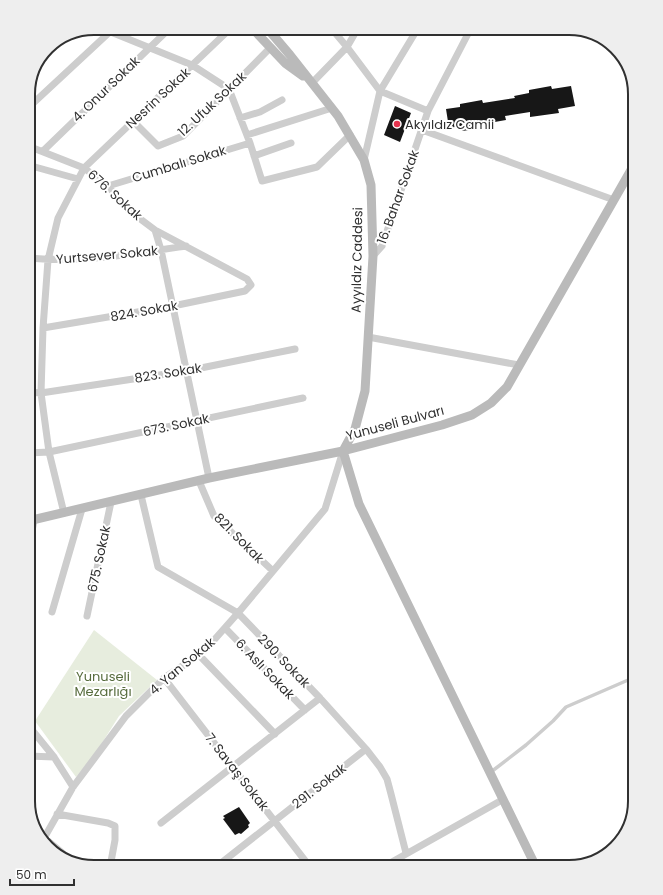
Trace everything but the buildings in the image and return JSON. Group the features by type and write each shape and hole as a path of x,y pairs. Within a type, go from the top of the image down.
{"main road":[{"name":"Ayyıldız Caddesi","path":"258,35 285,63 312,83"},
{"name":"Ayyıldız Caddesi","path":"273,35 332,108 350,135 364,160 371,185 373,256 365,391 355,429 343,451"},
{"name":"Yunuseli Bulvarı","path":"35,520 209,478 343,451 442,425 472,415 491,403 507,387 628,175"},
{"path":"343,451 359,504 532,860"}],"street":[{"path":"35,102 107,35"},
{"path":"122,35 149,48 192,65 229,88 250,143 262,181 317,167 350,135"},
{"name":"4. Onur Sokak","path":"43,151 163,35"},
{"name":"Nesrin Sokak","path":"64,513 49,452 41,393 43,328 48,260 58,218 84,168 224,35"},
{"path":"337,35 380,91 428,111"},
{"path":"312,83 347,47 354,35"},
{"path":"364,160 380,91 414,35"},
{"name":"16. Bahar Sokak","path":"373,256 382,246 428,111 466,35"},
{"name":"12. Ufuk Sokak","path":"133,121 158,146 182,136 270,48"},
{"path":"240,118 260,112 282,100"},
{"path":"247,135 332,108"},
{"path":"422,130 614,200"},
{"path":"254,156 291,142"},
{"name":"Cumbalı Sokak","path":"108,186 250,143"},
{"name":"676. Sokak","path":"35,148 84,168 108,186 127,209 155,230 247,279 251,285 245,291"},
{"path":"35,167 78,179"},
{"path":"155,230 161,250 209,478"},
{"name":"Yurtsever Sokak","path":"35,259 48,260 120,256 186,246"},
{"name":"824. Sokak","path":"43,328 173,306 245,291"},
{"path":"368,337 519,365"},
{"name":"823. Sokak","path":"35,393 41,393 186,371 295,349"},
{"name":"673. Sokak","path":"35,453 49,452 303,398"},
{"name":"4. Yan Sokak","path":"46,834 73,787 126,716 164,678 207,648 324,509 343,451"},
{"name":"821. Sokak","path":"199,481 214,516 273,571"},
{"name":"290. Sokak","path":"141,495 158,567 238,613 320,698 366,749 380,767 387,780 406,853"},
{"name":"675. Sokak","path":"87,616 111,502"},
{"path":"52,612 82,509"},
{"name":"6. Aslı Sokak","path":"225,628 305,710"},
{"path":"199,655 275,734"},
{"name":"7. Savaş Sokak","path":"164,678 305,860"},
{"path":"161,824 320,698"},
{"path":"35,733 54,757 73,787"},
{"name":"291. Sokak","path":"225,860 366,749"},
{"path":"35,756 54,757"},
{"path":"394,860 502,800"},
{"path":"57,814 108,823 115,826 115,840 111,860"}],"lane":[{"path":"490,772 526,745 566,707 628,681"}],"green space":[{"name":"Yunuseli Mezarlığı","path":"94,630 157,680 119,716 95,754 76,777 35,721"}],"place":[{"name":"Akyıldız Camii","path":"397,124"}]}
